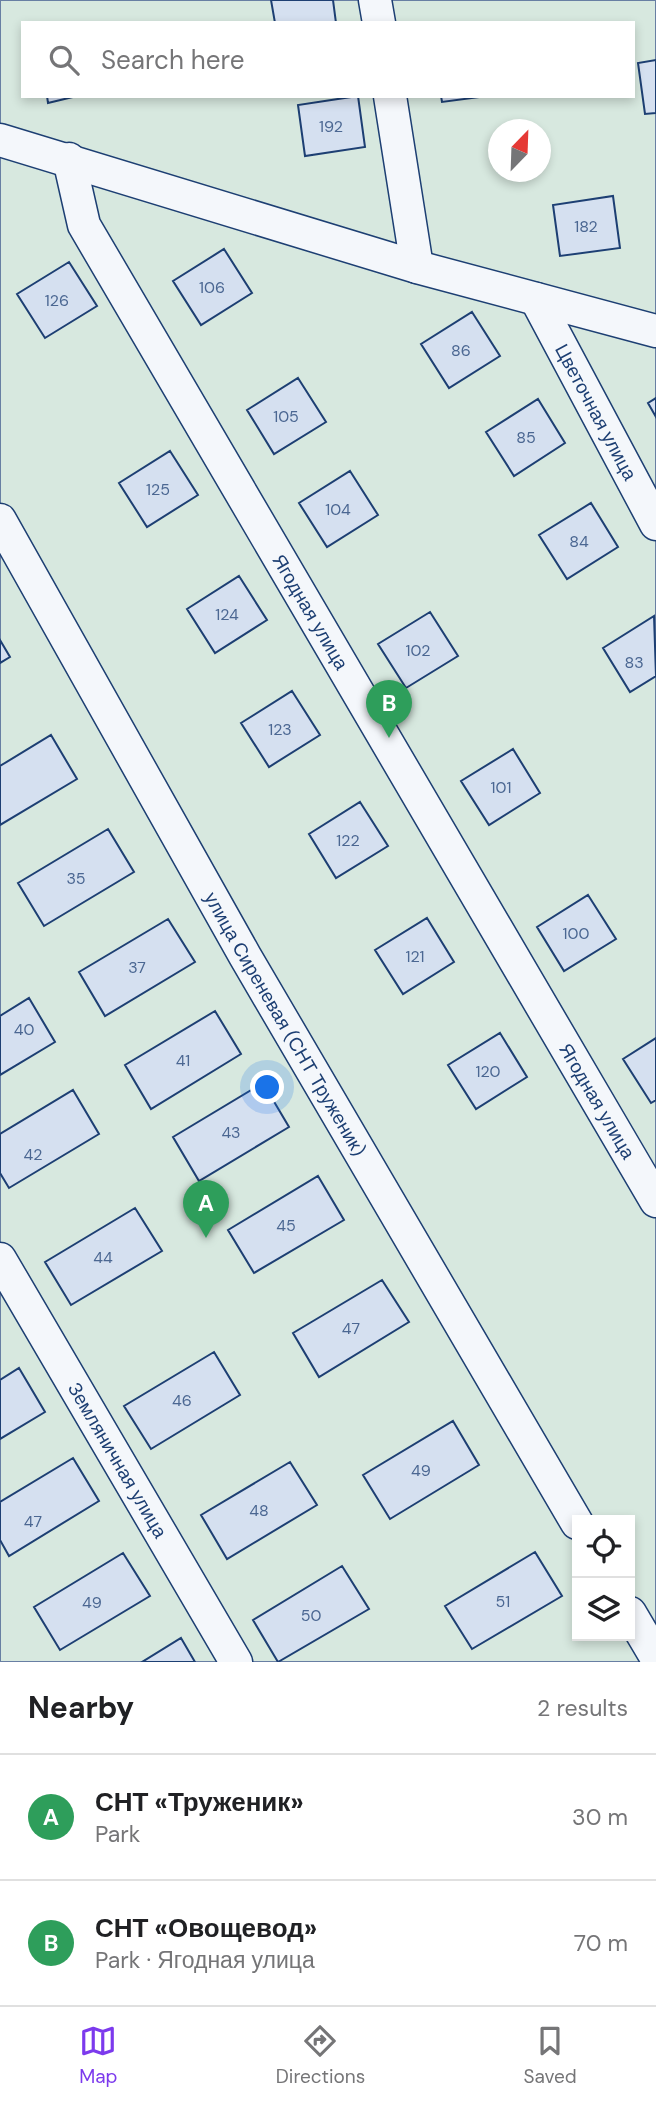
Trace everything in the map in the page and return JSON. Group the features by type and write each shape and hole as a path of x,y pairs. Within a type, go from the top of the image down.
{"street":[{"path":"375,0 379,21"},
{"path":"390,98 417,267"},
{"path":"2,132 68,159 417,267 656,331"},
{"name":"Ягодная улица","path":"68,159 84,225 656,1201"},
{"name":"Цветочная улица","path":"536,299 656,524"},
{"name":"улица Сиреневая (СНТ Труженик)","path":"0,520 246,956 572,1515"},
{"name":"Земляничная улица","path":"0,1259 236,1662"},
{"path":"635,1621 656,1657"}],"shaded area":[{"path":"0,0 656,0 656,1662 0,1662"}],"building":[{"path":"271,0 333,0 336,21 275,21"},
{"path":"656,60 656,113 645,114 638,63"},
{"path":"47,98 69,98 48,103"},
{"path":"358,98 365,147 305,156 298,105"},
{"path":"441,98 472,98 442,102"},
{"path":"613,196 620,248 560,256 553,205"},
{"path":"224,249 252,293 201,325 173,281"},
{"path":"69,262 97,306 45,338 17,294"},
{"path":"472,312 500,356 449,388 421,344"},
{"path":"298,378 326,422 274,454 247,410"},
{"path":"656,398 656,417 648,403"},
{"path":"538,399 565,443 514,476 486,432"},
{"path":"170,451 198,495 147,527 119,483"},
{"path":"350,471 378,515 327,547 299,503"},
{"path":"591,503 618,547 567,579 539,535"},
{"path":"239,576 267,620 215,653 187,609"},
{"path":"430,612 458,656 406,688 378,644"},
{"path":"654,616 656,676 630,692 603,648"},
{"path":"0,640 10,657 0,663"},
{"path":"292,691 320,735 269,767 241,723"},
{"path":"51,735 77,779 0,825 0,766"},
{"path":"513,749 540,793 489,825 461,781"},
{"path":"360,802 388,846 336,878 309,834"},
{"path":"108,829 134,872 44,926 18,883"},
{"path":"588,895 616,939 564,971 537,927"},
{"path":"427,918 454,962 403,994 375,950"},
{"path":"168,919 195,962 105,1016 79,972"},
{"path":"29,998 55,1042 0,1075 0,1016"},
{"path":"215,1011 241,1054 151,1109 125,1065"},
{"path":"500,1033 527,1077 476,1109 448,1065"},
{"path":"656,1038 656,1100 651,1103 623,1059"},
{"path":"263,1083 289,1127 199,1181 173,1137"},
{"path":"73,1090 99,1134 9,1188 0,1173 0,1134"},
{"path":"318,1176 344,1220 254,1273 228,1230"},
{"path":"135,1208 162,1251 71,1305 45,1262"},
{"path":"382,1280 409,1322 319,1377 293,1333"},
{"path":"214,1352 240,1395 151,1449 124,1406"},
{"path":"19,1368 45,1412 0,1439 0,1380"},
{"path":"453,1421 479,1465 390,1519 363,1475"},
{"path":"73,1458 99,1501 9,1556 0,1540 0,1502"},
{"path":"290,1462 317,1505 227,1559 201,1515"},
{"path":"535,1552 562,1596 472,1649 445,1606"},
{"path":"123,1553 150,1596 60,1650 34,1607"},
{"path":"342,1566 369,1609 278,1662 253,1620"},
{"path":"181,1638 195,1662 142,1662"}],"place":[{"name":"СНТ «Овощевод»","path":"389,738"},
{"name":"СНТ «Труженик»","path":"206,1238"}]}
